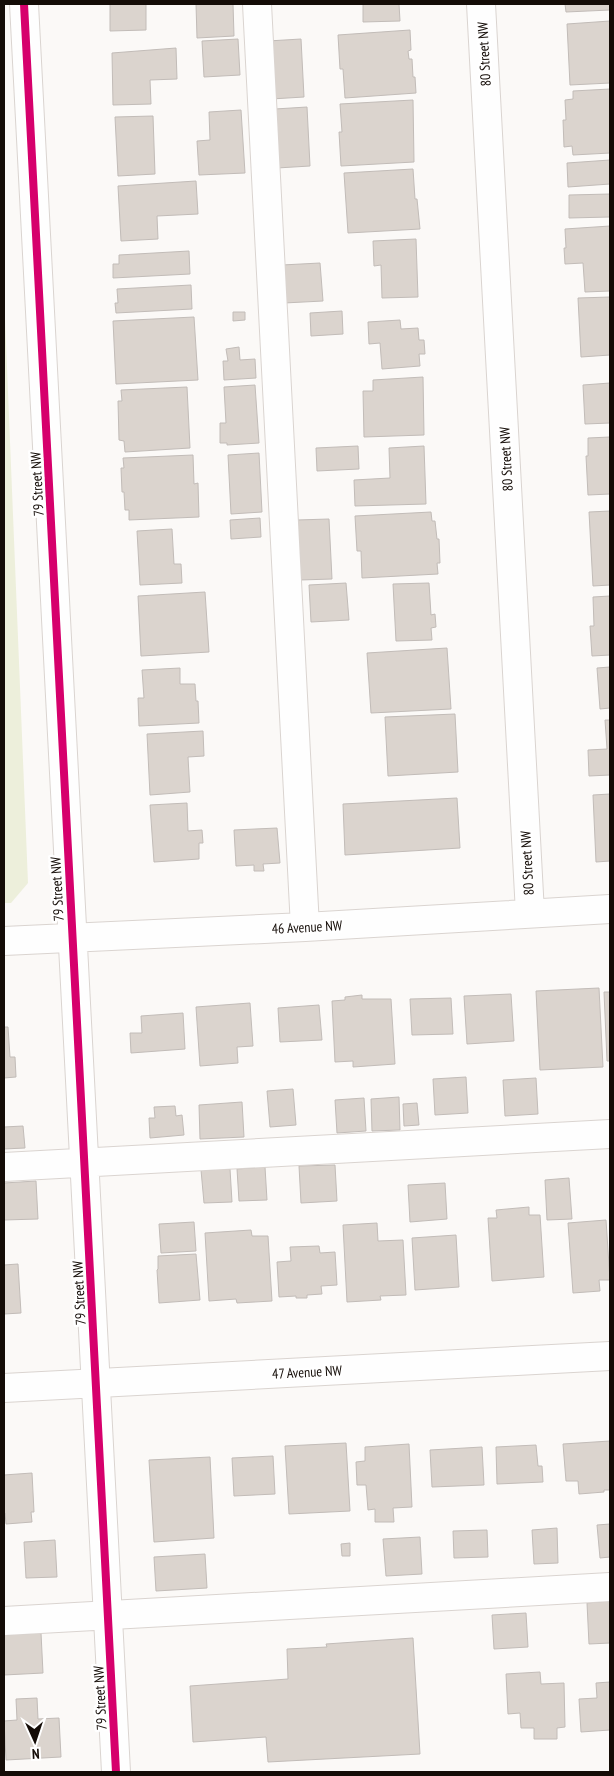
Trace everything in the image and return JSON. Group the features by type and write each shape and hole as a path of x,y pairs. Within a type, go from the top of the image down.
{"street":[{"name":"79 Street NW","path":"24,4 116,1772"},
{"path":"256,4 305,927"},
{"name":"80 Street NW","path":"481,4 530,913"},
{"name":"46 Avenue NW","path":"4,941 305,927 610,909"},
{"path":"4,1167 610,1134"},
{"name":"47 Avenue NW","path":"4,1388 610,1356"},
{"path":"4,1621 610,1587"}],"green space":[{"path":"4,294 28,883 11,903 4,903"}],"building":[{"path":"110,4 146,4 146,30 110,31"},
{"path":"196,4 233,4 234,36 197,38"},
{"path":"363,4 399,4 400,21 363,22"},
{"path":"565,4 610,4 610,10 566,12"},
{"path":"610,21 610,83 570,85 567,24"},
{"path":"410,30 411,50 408,51 409,59 412,59 416,93 345,98 343,69 340,69 338,35"},
{"path":"238,39 240,75 204,77 202,41"},
{"path":"301,39 304,97 271,99 268,41"},
{"path":"176,48 177,79 150,80 151,104 113,105 112,53"},
{"path":"610,89 610,153 573,155 572,146 564,147 563,120 566,120 565,100 573,99 573,91"},
{"path":"413,100 414,162 341,166 339,132 342,132 340,104"},
{"path":"307,107 310,166 277,168 275,109"},
{"path":"241,110 245,173 199,175 197,141 210,140 209,112"},
{"path":"153,116 155,174 118,176 115,117"},
{"path":"610,160 610,184 568,187 567,163"},
{"path":"413,169 420,229 348,233 344,173"},
{"path":"196,181 198,214 157,216 158,239 121,241 118,186"},
{"path":"610,194 610,217 569,218 569,195"},
{"path":"610,226 610,291 585,292 583,263 565,264 565,229"},
{"path":"416,239 418,297 382,298 381,265 374,266 373,241"},
{"path":"189,251 190,274 113,278 113,264 119,264 119,255"},
{"path":"320,263 323,301 284,303 282,265"},
{"path":"191,285 192,309 116,313 115,303 118,303 117,289"},
{"path":"610,297 610,355 581,357 578,298"},
{"path":"342,311 343,334 311,336 310,313"},
{"path":"233,312 245,312 245,320 233,321"},
{"path":"194,317 198,380 116,384 113,321"},
{"path":"400,320 401,329 418,328 419,340 424,340 425,354 419,354 420,366 382,369 380,343 369,344 368,322"},
{"path":"239,347 240,360 255,359 256,378 224,380 223,361 228,361 226,349"},
{"path":"423,377 424,435 364,437 363,391 373,391 373,380"},
{"path":"610,383 610,423 585,424 583,385"},
{"path":"255,385 259,443 227,445 227,443 220,443 220,423 226,423 224,387"},
{"path":"187,387 190,448 125,452 124,441 119,440 118,401 122,401 121,390"},
{"path":"610,437 610,494 588,495 586,456 588,456 588,438"},
{"path":"358,446 359,469 317,471 316,448"},
{"path":"424,446 426,504 355,506 354,480 390,478 389,448"},
{"path":"259,453 262,512 231,514 228,455"},
{"path":"193,455 194,484 198,483 199,517 129,520 129,510 125,510 124,492 122,492 121,468 124,468 123,458"},
{"path":"610,511 610,585 593,586 589,512"},
{"path":"431,512 432,521 435,521 437,539 439,539 440,563 437,563 438,574 362,578 361,551 357,551 355,516"},
{"path":"260,518 261,537 231,539 230,520"},
{"path":"329,519 332,579 300,580 297,520"},
{"path":"172,529 174,564 181,564 182,583 140,585 137,531"},
{"path":"346,583 349,620 311,622 309,585"},
{"path":"429,583 431,615 435,614 436,627 431,628 432,640 396,641 393,584"},
{"path":"205,592 209,652 141,656 138,596"},
{"path":"610,596 610,655 592,656 590,626 594,626 593,597"},
{"path":"447,648 451,709 371,713 367,653"},
{"path":"610,667 610,708 600,709 597,668"},
{"path":"180,668 180,684 195,684 199,723 139,726 138,698 144,698 142,670"},
{"path":"455,714 458,772 388,776 385,717"},
{"path":"605,720 610,720 610,775 589,776 588,750 607,749"},
{"path":"203,731 204,756 188,757 190,792 150,795 147,734"},
{"path":"610,794 610,861 596,862 593,795"},
{"path":"457,798 460,848 345,855 343,804"},
{"path":"187,803 188,831 202,830 203,843 199,843 199,859 154,862 150,805"},
{"path":"277,828 280,863 263,864 264,871 254,871 254,865 236,866 234,830"},
{"path":"599,988 603,1067 540,1070 536,991"},
{"path":"604,992 610,992 610,1061 607,1061"},
{"path":"511,994 514,1041 467,1044 464,996"},
{"path":"362,995 362,999 391,999 395,1064 353,1067 353,1061 335,1062 332,1001 345,1000 345,997"},
{"path":"451,998 453,1034 412,1035 410,999"},
{"path":"250,1003 253,1046 237,1047 238,1063 200,1066 196,1007"},
{"path":"319,1005 322,1040 280,1042 278,1008"},
{"path":"183,1013 185,1049 131,1053 130,1033 142,1033 141,1016"},
{"path":"4,1027 8,1027 10,1057 15,1057 16,1077 4,1078"},
{"path":"466,1077 468,1113 435,1115 433,1079"},
{"path":"536,1078 538,1114 505,1116 503,1080"},
{"path":"293,1089 296,1125 270,1127 267,1091"},
{"path":"399,1097 400,1130 372,1131 371,1099"},
{"path":"364,1098 366,1131 337,1133 335,1100"},
{"path":"242,1102 244,1137 200,1139 199,1105"},
{"path":"417,1103 419,1125 404,1126 403,1104"},
{"path":"175,1106 176,1116 182,1115 184,1135 150,1138 149,1118 155,1118 154,1107"},
{"path":"23,1126 25,1148 4,1149 4,1127"},
{"path":"335,1165 337,1201 301,1203 299,1166"},
{"path":"265,1167 267,1200 239,1201 237,1169"},
{"path":"230,1169 232,1202 204,1203 201,1170"},
{"path":"569,1178 572,1219 547,1220 545,1180"},
{"path":"36,1181 38,1219 4,1220 4,1183"},
{"path":"445,1183 447,1219 410,1222 408,1185"},
{"path":"529,1207 529,1215 540,1215 544,1277 492,1281 488,1218 497,1218 496,1210"},
{"path":"606,1220 610,1280 599,1280 600,1291 573,1293 568,1223"},
{"path":"194,1222 196,1251 161,1253 159,1224"},
{"path":"377,1223 378,1241 403,1240 406,1295 380,1296 381,1300 347,1302 343,1225"},
{"path":"251,1230 252,1236 268,1236 272,1301 237,1303 236,1299 209,1301 205,1233"},
{"path":"456,1235 459,1287 415,1290 412,1238"},
{"path":"319,1246 320,1253 335,1252 337,1285 321,1286 322,1294 307,1295 307,1298 296,1298 296,1296 279,1297 277,1262 291,1261 290,1247"},
{"path":"196,1254 200,1300 159,1303 158,1256"},
{"path":"18,1264 21,1313 4,1314 4,1265"},
{"path":"610,1441 610,1490 579,1494 578,1481 566,1481 563,1444"},
{"path":"346,1443 350,1511 289,1514 285,1446"},
{"path":"409,1444 412,1507 393,1508 394,1522 375,1522 375,1509 368,1510 366,1485 357,1485 356,1462 365,1461 365,1447"},
{"path":"536,1445 538,1466 542,1466 543,1482 497,1484 496,1447"},
{"path":"482,1447 484,1485 432,1487 430,1450"},
{"path":"273,1456 275,1494 234,1496 232,1458"},
{"path":"210,1457 214,1538 154,1542 149,1460"},
{"path":"32,1473 34,1512 31,1512 32,1522 6,1524 4,1513 4,1475"},
{"path":"610,1524 610,1557 600,1558 597,1525"},
{"path":"557,1528 558,1563 534,1564 532,1530"},
{"path":"487,1530 488,1557 454,1558 453,1531"},
{"path":"420,1537 422,1574 386,1576 383,1539"},
{"path":"55,1540 57,1577 26,1578 24,1542"},
{"path":"350,1543 350,1556 342,1556 341,1544"},
{"path":"205,1554 207,1588 156,1591 154,1557"},
{"path":"610,1601 610,1643 589,1644 587,1603"},
{"path":"526,1613 528,1647 494,1649 492,1615"},
{"path":"41,1633 43,1673 4,1675 4,1635"},
{"path":"413,1638 420,1754 268,1762 266,1737 193,1742 190,1686 288,1679 287,1649 327,1647 326,1644"},
{"path":"540,1672 541,1684 564,1683 565,1727 557,1728 557,1739 534,1739 534,1728 521,1728 520,1713 508,1714 506,1674"},
{"path":"610,1682 610,1730 581,1732 579,1699 597,1698 596,1683"},
{"path":"37,1698 38,1719 59,1718 61,1757 6,1760 4,1721 17,1720 16,1699"}],"cycle path":[{"path":"24,4 116,1772"}]}
